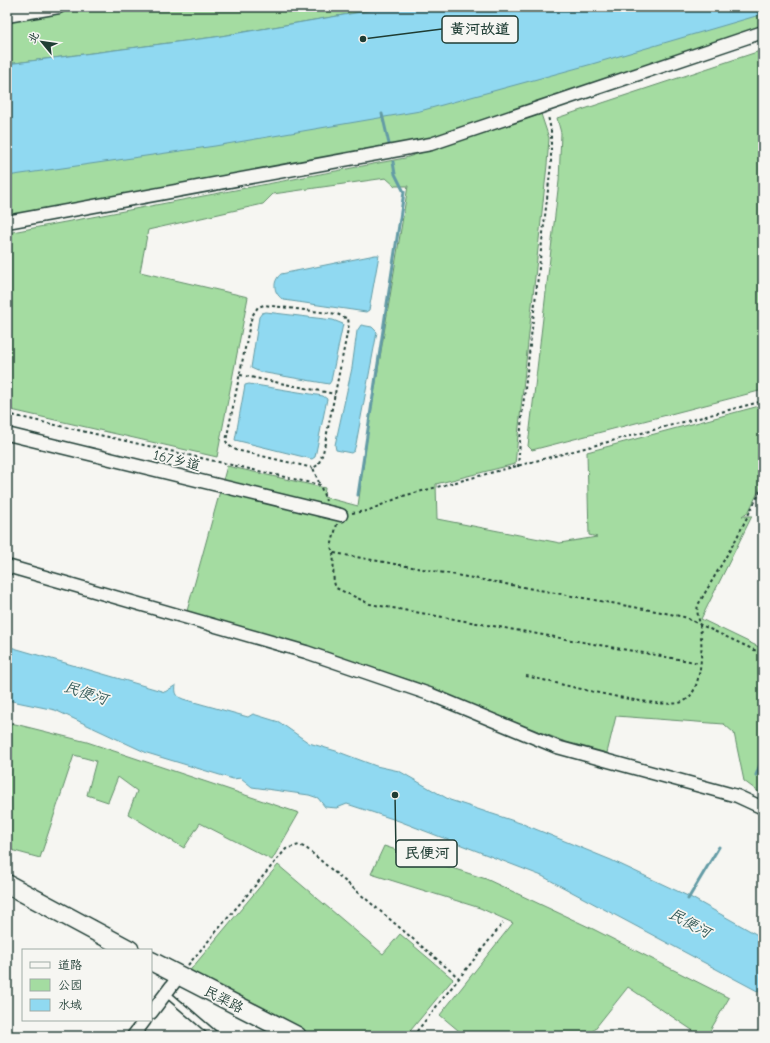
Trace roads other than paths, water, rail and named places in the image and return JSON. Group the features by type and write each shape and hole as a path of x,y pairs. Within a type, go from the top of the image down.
{"street":[{"path":"7,16 59,7"},
{"path":"7,222 401,151 431,144 763,32"},
{"name":"167乡道","path":"7,434 341,515"},
{"path":"7,566 306,652 432,695 557,747 737,796 763,808"},
{"path":"7,884 128,949"},
{"name":"民渠路","path":"152,962 297,1036"},
{"path":"152,1012 179,976"},
{"path":"133,1036 144,1021"}],"lane":[{"path":"166,993 216,1036"}],"water":[{"path":"390,7 763,7 763,14 592,64 420,111 215,146 7,176 7,64 215,37"},
{"path":"379,255 369,310 366,312 284,300 276,291 276,280 281,274"},
{"path":"266,312 333,320 343,324 331,381 329,384 260,372 251,368 259,317 262,313"},
{"path":"361,325 372,327 377,332 356,444 354,451 351,453 336,450 335,445 352,368 357,331"},
{"path":"249,384 323,396 327,399 315,457 312,459 235,440 245,385"},
{"path":"7,646 165,692 176,685 176,694 183,699 248,717 253,714 279,722 309,743 376,766 399,771 450,800 523,824 611,860 690,897 763,938 763,994 542,876 399,821 347,804 337,808 325,807 318,798 309,795 252,787 241,778 233,779 147,753 55,710 7,700"}],"waterway":[{"path":"382,114 389,144"},
{"path":"358,495 404,192 395,174 393,162"},
{"path":"756,775 763,757"},
{"path":"688,899 719,847"}],"place":[{"name":"黄河故道","path":"363,39"},
{"name":"民便河","path":"395,795"}]}
